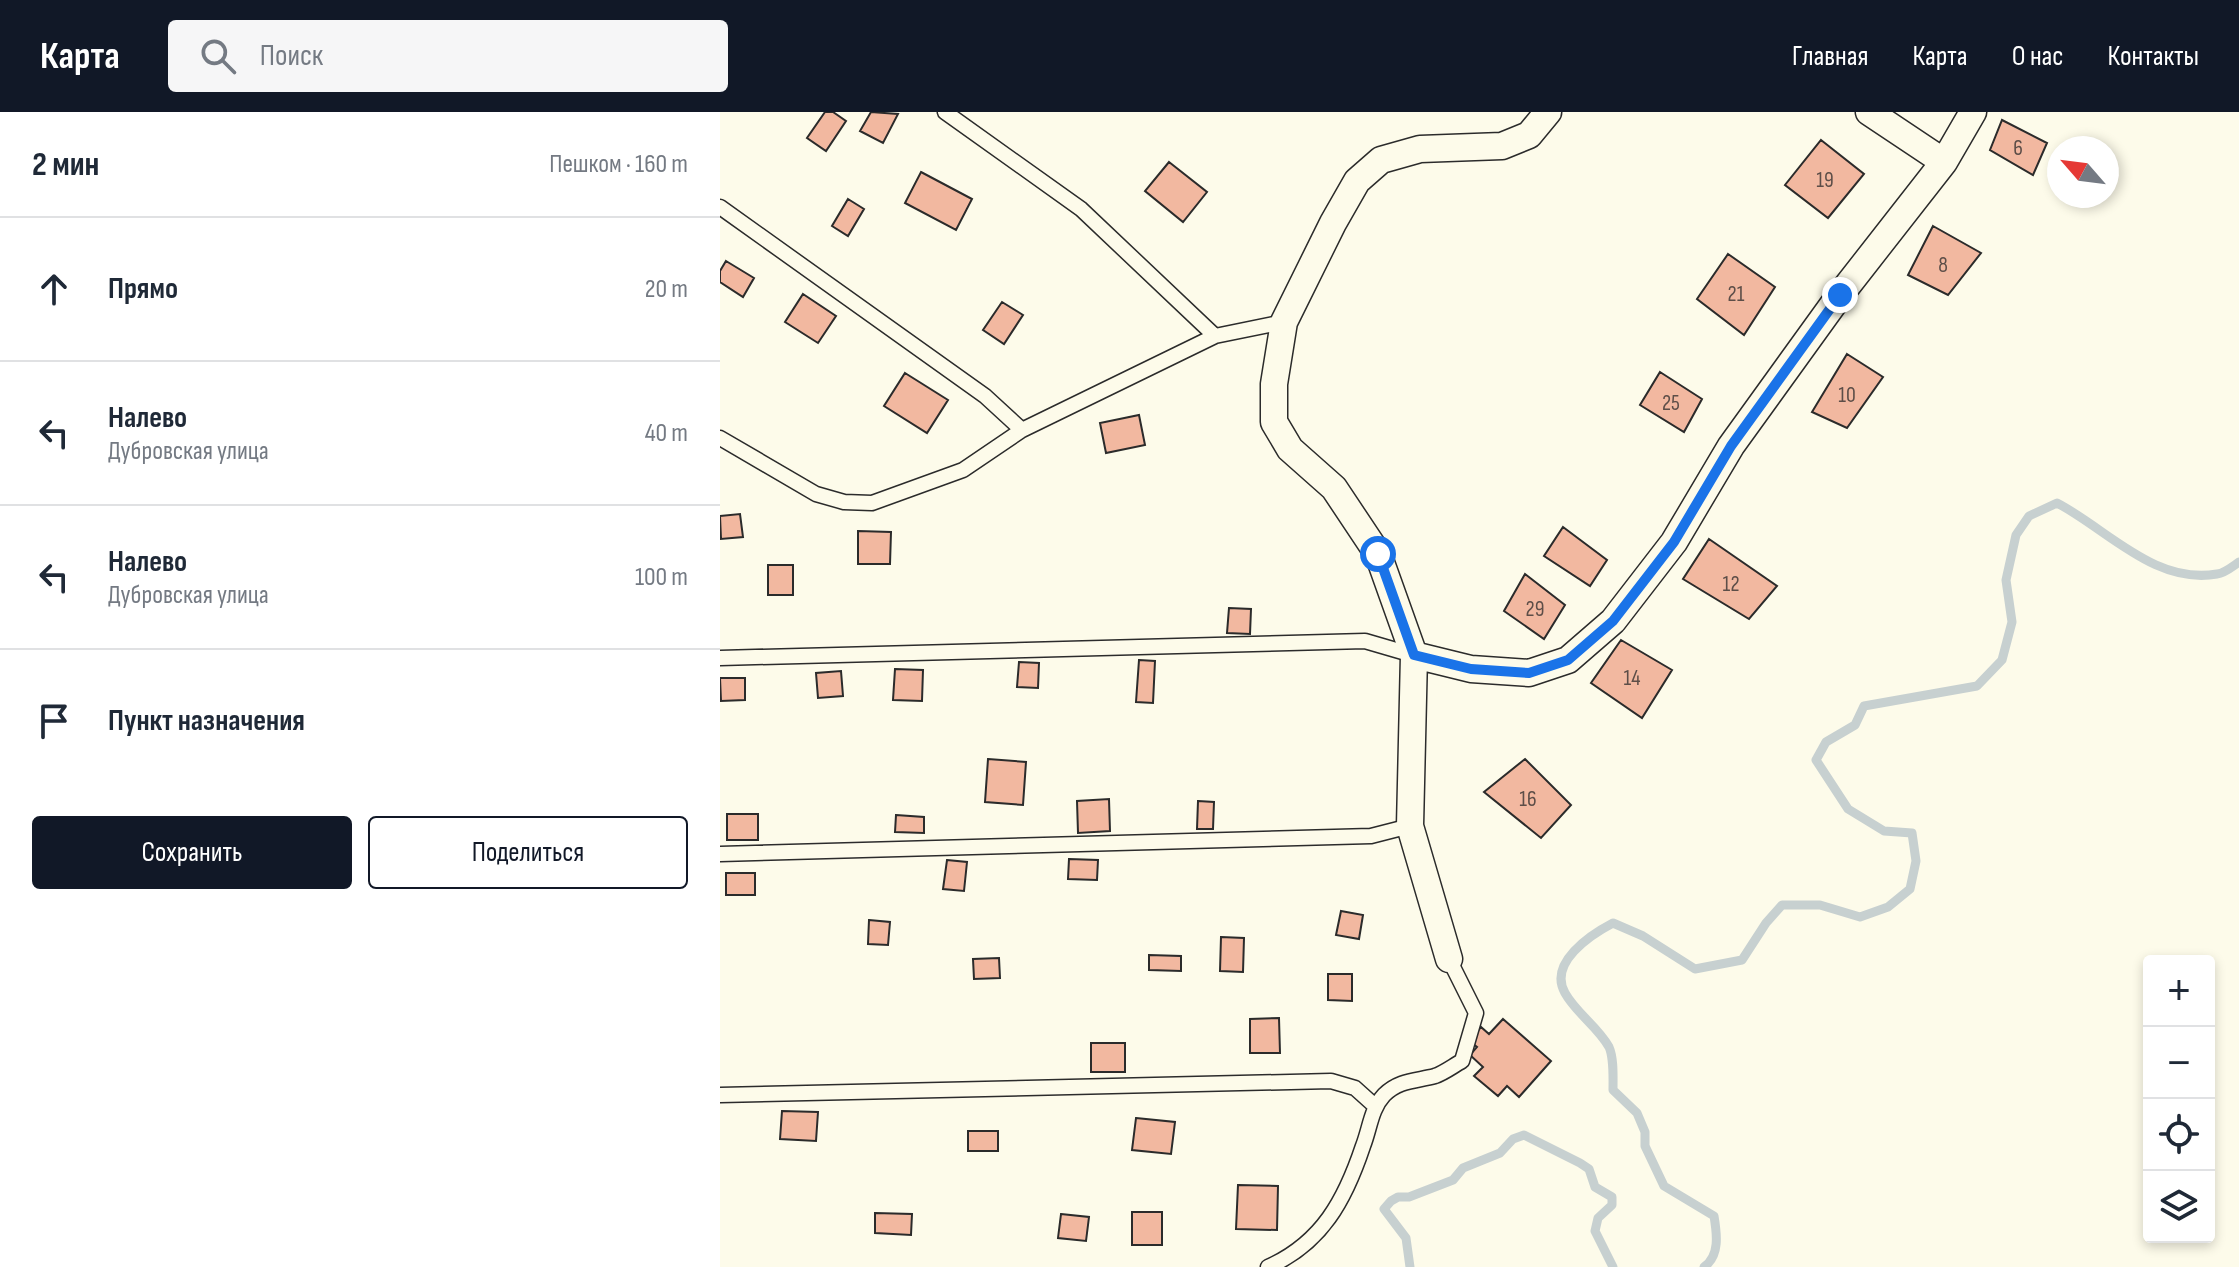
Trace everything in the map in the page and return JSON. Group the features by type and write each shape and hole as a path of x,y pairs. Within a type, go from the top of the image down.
{"street":[{"path":"1449,959 1410,826 1414,655 1378,554 1334,488 1290,449 1274,422 1274,384 1284,322 1357,181 1381,160 1420,149 1502,146 1529,135 1548,112"},
{"path":"1869,112 1944,162"},
{"path":"1414,655 1471,669 1529,673 1568,660 1613,621 1674,542 1731,446 1840,295 1944,162 1973,112"}],"lane":[{"path":"945,112 1081,209 1215,336"},
{"path":"720,207 985,396 1022,430"},
{"path":"720,438 816,494 844,502 872,503 963,470 1022,430 1215,336 1284,322"},
{"path":"720,658 1365,641 1414,655"},
{"path":"720,854 1371,836 1410,826"},
{"path":"1268,1267 1291,1257 1326,1223 1347,1191 1375,1106 1387,1092 1403,1082 1438,1075 1462,1061 1476,1013 1449,959"},
{"path":"720,1095 1331,1081 1355,1088 1375,1106"}],"building":[{"path":"825,112 833,112 846,121 826,151 807,138"},
{"path":"871,112 898,114 883,143 860,131"},
{"path":"2002,120 2047,143 2033,175 1990,150"},
{"path":"1821,140 1864,174 1828,218 1785,185"},
{"path":"1169,162 1207,192 1183,222 1145,191"},
{"path":"921,172 972,199 956,230 905,203"},
{"path":"848,199 864,209 848,236 832,226"},
{"path":"1933,226 1981,253 1948,295 1908,275"},
{"path":"1728,254 1775,287 1744,335 1697,299"},
{"path":"726,261 754,278 743,297 720,282 720,271"},
{"path":"803,294 836,316 818,343 785,322"},
{"path":"1002,302 1023,315 1004,344 983,330"},
{"path":"1847,354 1883,377 1847,428 1812,412"},
{"path":"1660,372 1702,399 1684,432 1640,405"},
{"path":"905,373 948,400 927,433 884,406"},
{"path":"1139,415 1145,445 1106,453 1100,423"},
{"path":"740,514 743,537 721,539 720,516"},
{"path":"1563,527 1607,560 1590,586 1544,556"},
{"path":"858,531 891,532 890,564 858,564"},
{"path":"1709,539 1777,586 1749,619 1683,579"},
{"path":"768,565 793,565 793,595 768,595"},
{"path":"1525,574 1565,605 1544,639 1504,611"},
{"path":"1229,608 1251,609 1250,634 1227,633"},
{"path":"1621,640 1672,670 1642,718 1591,683"},
{"path":"1139,660 1155,661 1153,703 1136,702"},
{"path":"1019,662 1039,663 1038,688 1017,687"},
{"path":"895,669 923,670 922,701 893,700"},
{"path":"841,671 843,696 818,698 816,673"},
{"path":"720,678 745,678 745,700 721,701"},
{"path":"988,759 1026,762 1023,805 985,802"},
{"path":"1525,759 1571,805 1541,838 1484,792"},
{"path":"1109,799 1110,831 1078,833 1077,801"},
{"path":"1198,801 1214,802 1213,829 1197,829"},
{"path":"727,814 758,814 758,840 727,840"},
{"path":"896,815 924,817 924,833 895,832"},
{"path":"1069,859 1098,860 1097,880 1068,879"},
{"path":"947,860 967,862 964,891 943,889"},
{"path":"726,873 755,873 755,895 726,895"},
{"path":"1341,911 1363,915 1359,939 1336,935"},
{"path":"869,920 890,922 888,945 868,944"},
{"path":"1221,937 1244,938 1243,972 1220,971"},
{"path":"1149,955 1181,956 1181,971 1149,970"},
{"path":"999,958 1000,978 974,979 973,959"},
{"path":"1328,974 1352,974 1352,1001 1328,1000"},
{"path":"1279,1018 1280,1053 1250,1053 1250,1019"},
{"path":"1503,1019 1551,1061 1519,1097 1507,1086 1498,1096 1474,1076 1483,1067 1470,1055 1477,1047 1469,1041 1481,1027 1489,1034"},
{"path":"1091,1043 1125,1043 1125,1072 1091,1072"},
{"path":"782,1111 818,1112 816,1141 780,1139"},
{"path":"1136,1118 1175,1122 1171,1154 1132,1150"},
{"path":"968,1131 998,1131 998,1151 968,1151"},
{"path":"1238,1185 1278,1186 1277,1230 1236,1229"},
{"path":"1132,1212 1162,1212 1162,1245 1132,1245"},
{"path":"875,1213 912,1214 911,1235 875,1233"},
{"path":"1061,1214 1089,1217 1086,1241 1058,1238"}],"waterway":[{"path":"1704,1267 1715,1251 1714,1216 1664,1186 1645,1146 1645,1132 1637,1113 1613,1090 1609,1047 1575,1007 1561,982 1562,971 1574,951 1613,923 1643,936 1695,969 1742,960 1782,905 1820,905 1860,917 1888,907 1910,889 1916,861 1912,833 1884,831 1848,809 1816,760 1826,742 1855,725 1864,706 1977,686 2002,660 2012,622 2006,580 2016,535 2029,516 2057,503 2132,552 2173,571 2194,575 2217,574 2239,562"},
{"path":"1410,1267 1406,1238 1384,1209 1398,1197 1409,1197 1453,1180 1463,1168 1500,1153 1513,1139 1524,1135 1589,1169 1595,1187 1612,1197 1612,1205 1598,1218 1595,1231 1613,1267"}],"route":[{"path":"1378,554 1414,655 1471,669 1529,673 1568,660 1613,621 1674,542 1731,446 1840,295"}]}
